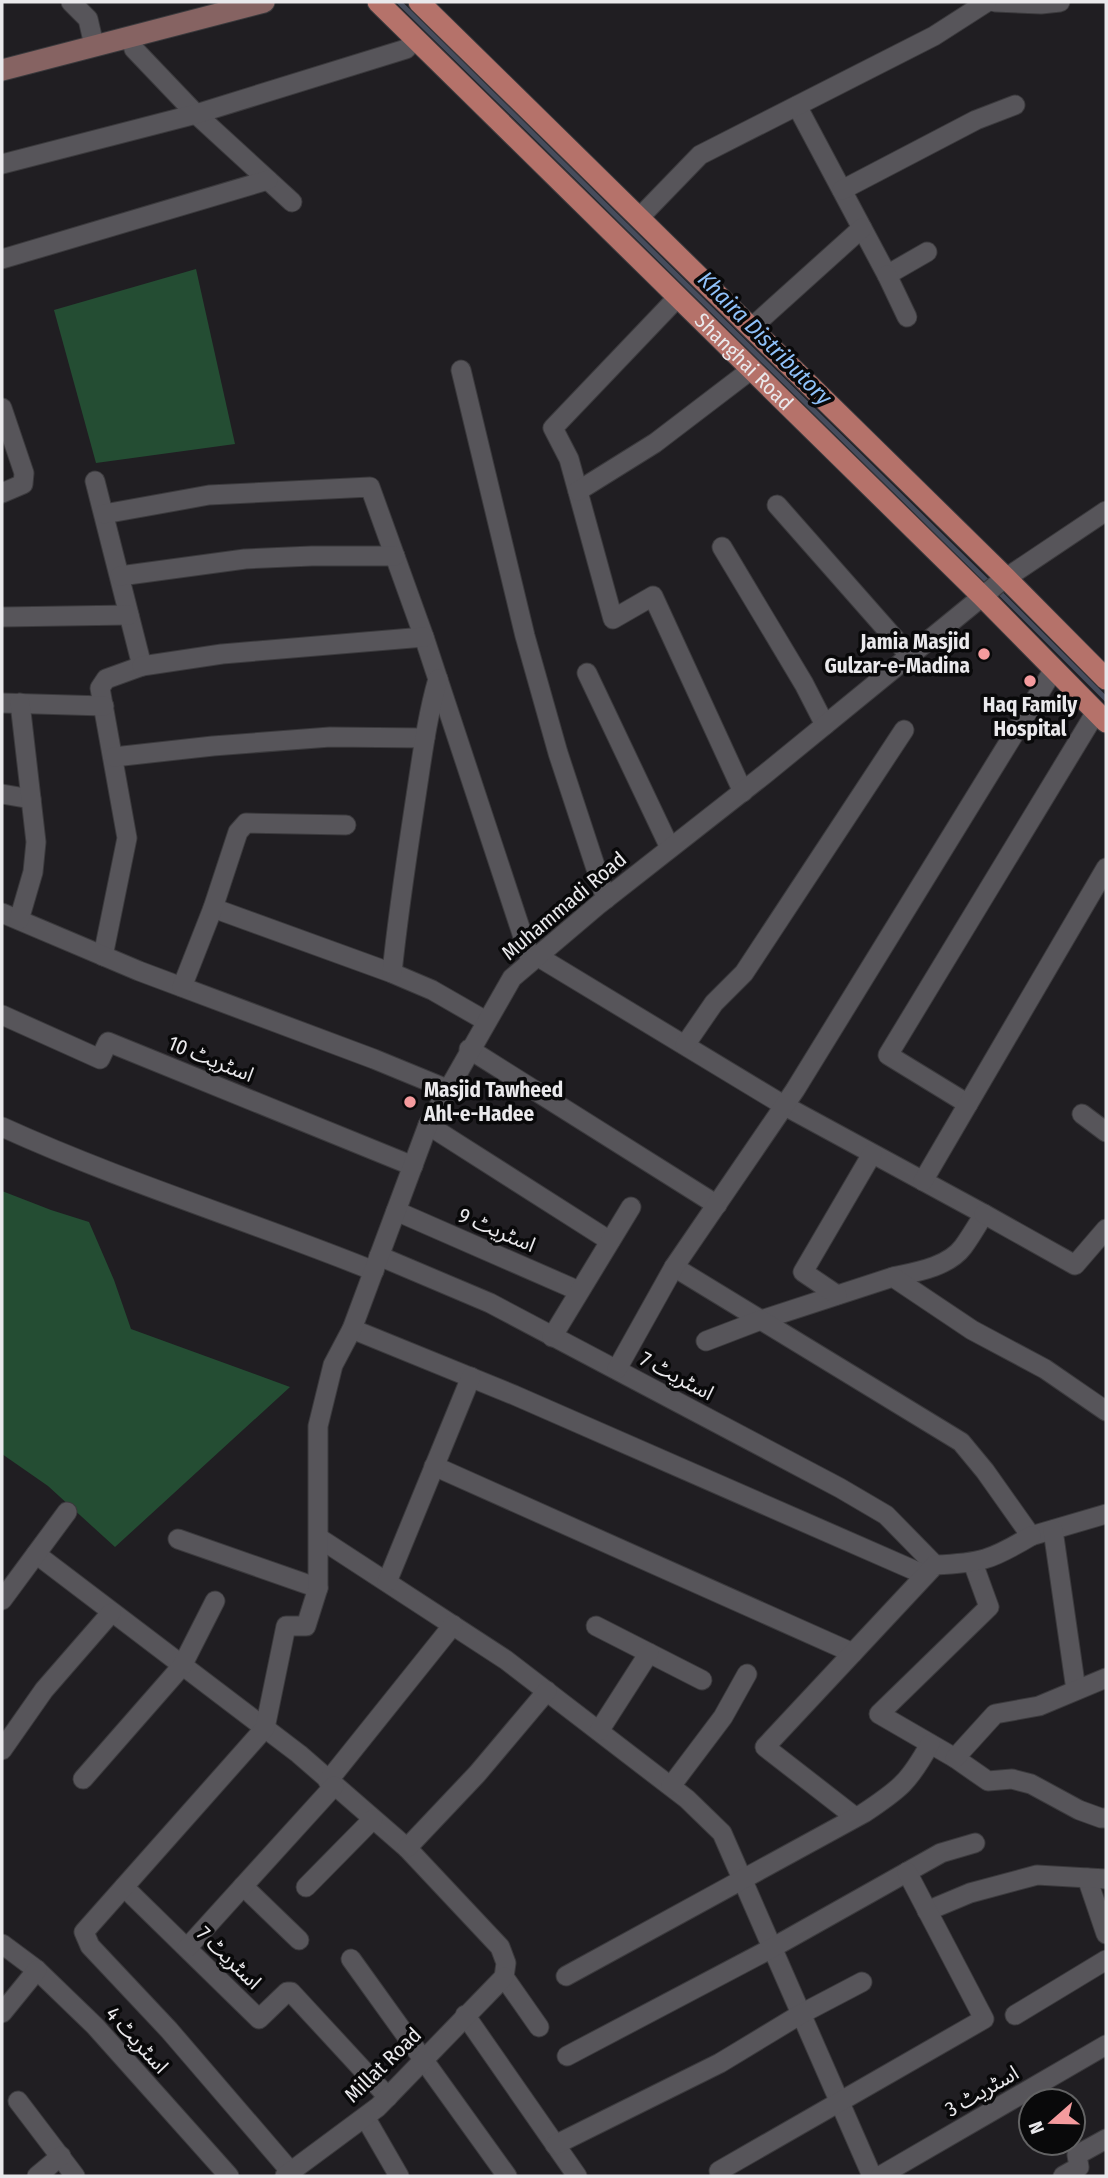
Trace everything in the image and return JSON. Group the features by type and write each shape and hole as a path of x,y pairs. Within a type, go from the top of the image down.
{"main road":[{"name":"Shanghai Road","path":"378,2 752,369 995,588 1106,680"},
{"name":"Shanghai Road","path":"419,2 751,328 995,588 1054,669 1101,717"}],"street":[{"path":"71,2 89,19 94,46"},
{"path":"2,69 264,2"},
{"path":"639,218 700,155 934,36 987,2"},
{"path":"995,2 1060,2"},
{"path":"131,38 134,49 196,114 292,202"},
{"path":"2,164 196,114 406,49 415,39"},
{"path":"842,190 976,120 1015,105"},
{"path":"797,106 907,317"},
{"path":"2,259 268,180"},
{"path":"751,328 862,228"},
{"path":"887,275 927,252"},
{"path":"678,297 553,428 569,458 613,619 653,596 743,792"},
{"path":"578,491 655,443 752,369"},
{"path":"461,370 525,636 558,753 606,899"},
{"path":"2,408 24,473 23,484 2,493"},
{"path":"95,481 142,666"},
{"path":"104,514 209,495 370,487 534,959 685,1045 785,1106 1075,1265 1106,1229"},
{"path":"776,505 910,656"},
{"name":"Muhammadi Road","path":"265,1728 286,1626 306,1626 318,1588 317,1426 333,1365 352,1329 428,1125 469,1049 512,978 606,899 995,588 1106,511"},
{"path":"722,547 804,684 825,725"},
{"path":"120,576 246,559 312,555 396,556"},
{"path":"2,617 129,615"},
{"path":"103,956 127,838 100,688 106,679 142,666 222,654 424,637"},
{"path":"617,1369 674,1267 785,1106 1054,669"},
{"path":"587,673 670,848"},
{"path":"392,972 398,914 425,737 438,679"},
{"path":"104,706 11,703 32,799 36,842 33,872 10,917 181,987 447,1089"},
{"path":"968,1104 888,1055 1101,717"},
{"path":"685,1045 715,1003 744,973 904,730"},
{"path":"114,757 330,737 425,737"},
{"path":"2,794 32,799"},
{"path":"181,987 214,908 238,832 246,824 346,825"},
{"path":"923,1181 1106,868"},
{"path":"214,908 392,972 432,990 486,1021"},
{"name":"اسٹریٹ 10","path":"2,1015 100,1059 108,1042 413,1166"},
{"path":"469,1049 717,1205"},
{"path":"1082,1114 1106,1132"},
{"path":"428,1125 610,1241"},
{"name":"اسٹریٹ 7","path":"2,1127 205,1209 320,1249 376,1263 490,1303 886,1515 930,1570"},
{"path":"837,1295 803,1272 872,1154"},
{"path":"552,1337 631,1207"},
{"name":"اسٹریٹ 9","path":"396,1211 579,1291"},
{"path":"706,1341 837,1295 925,1270 962,1249 985,1214"},
{"path":"674,1267 961,1442 1031,1536"},
{"path":"893,1277 972,1330 1045,1369 1106,1411"},
{"path":"352,1329 930,1570 974,1563 997,1556 1031,1536 1106,1514"},
{"path":"387,1582 471,1377"},
{"path":"434,1466 853,1653"},
{"path":"2,1600 66,1512"},
{"path":"1052,1530 1076,1690"},
{"path":"319,1538 506,1660 671,1786 722,1833 872,2176"},
{"path":"178,1539 318,1588"},
{"path":"36,1554 299,1754 407,1848 500,1947 506,1963 504,1977 539,2027"},
{"path":"974,1563 989,1607 879,1714 955,1758 988,1781 1012,1779 1031,1784 1079,1810 1106,1818"},
{"path":"855,1818 765,1747 930,1570"},
{"path":"83,1779 182,1666 215,1601"},
{"path":"2,1750 44,1690 111,1613"},
{"path":"187,1948 331,1783 453,1625"},
{"path":"596,1626 702,1680"},
{"path":"599,1731 649,1653"},
{"path":"671,1786 723,1717 747,1674"},
{"path":"955,1758 995,1714 1039,1706 1106,1678"},
{"path":"407,1848 477,1774 547,1691"},
{"path":"265,1728 85,1932 90,1946 296,2172"},
{"path":"566,1976 855,1818 900,1789 916,1770 930,1744"},
{"path":"306,1887 373,1819"},
{"path":"567,2056 772,1948 942,1853 975,1843"},
{"path":"719,2171 984,2019 907,1872"},
{"path":"927,1911 970,1893 1037,1875 1097,1879 1106,1934"},
{"path":"243,1886 299,1940"},
{"name":"اسٹریٹ 7","path":"124,1887 260,2020 287,1992 291,1992 388,2097"},
{"name":"اسٹریٹ 4","path":"2,1944 37,1970 95,2026 229,2176"},
{"path":"351,1958 507,2176"},
{"path":"1015,2015 1106,1960"},
{"path":"2,2014 37,1970"},
{"name":"Millat Road","path":"296,2172 388,2097 504,1977"},
{"path":"555,2145 720,2063 801,2014 862,1982"},
{"path":"465,2015 577,2176"},
{"name":"اسٹریٹ 3","path":"880,2176 1106,2045"},
{"path":"18,2101 75,2176"},
{"path":"365,2117 399,2176"},
{"path":"1063,2176 1079,2167 1077,2155 1106,2138"},
{"path":"37,2176 61,2156"}],"green space":[{"path":"196,269 235,444 96,463 54,310"},
{"path":"2,1191 89,1222 131,1329 290,1387 115,1547 48,1486 2,1454"}],"waterway":[{"name":"Khaira Distributory","path":"399,2 990,584"},
{"name":"Khaira Distributory","path":"997,590 1106,699"}],"place":[{"name":"Jamia Masjid Gulzar-e-Madina","path":"984,654"},
{"name":"Haq Family Hospital","path":"1030,681"},
{"name":"Masjid Tawheed Ahl-e-Hadee","path":"410,1102"}]}
